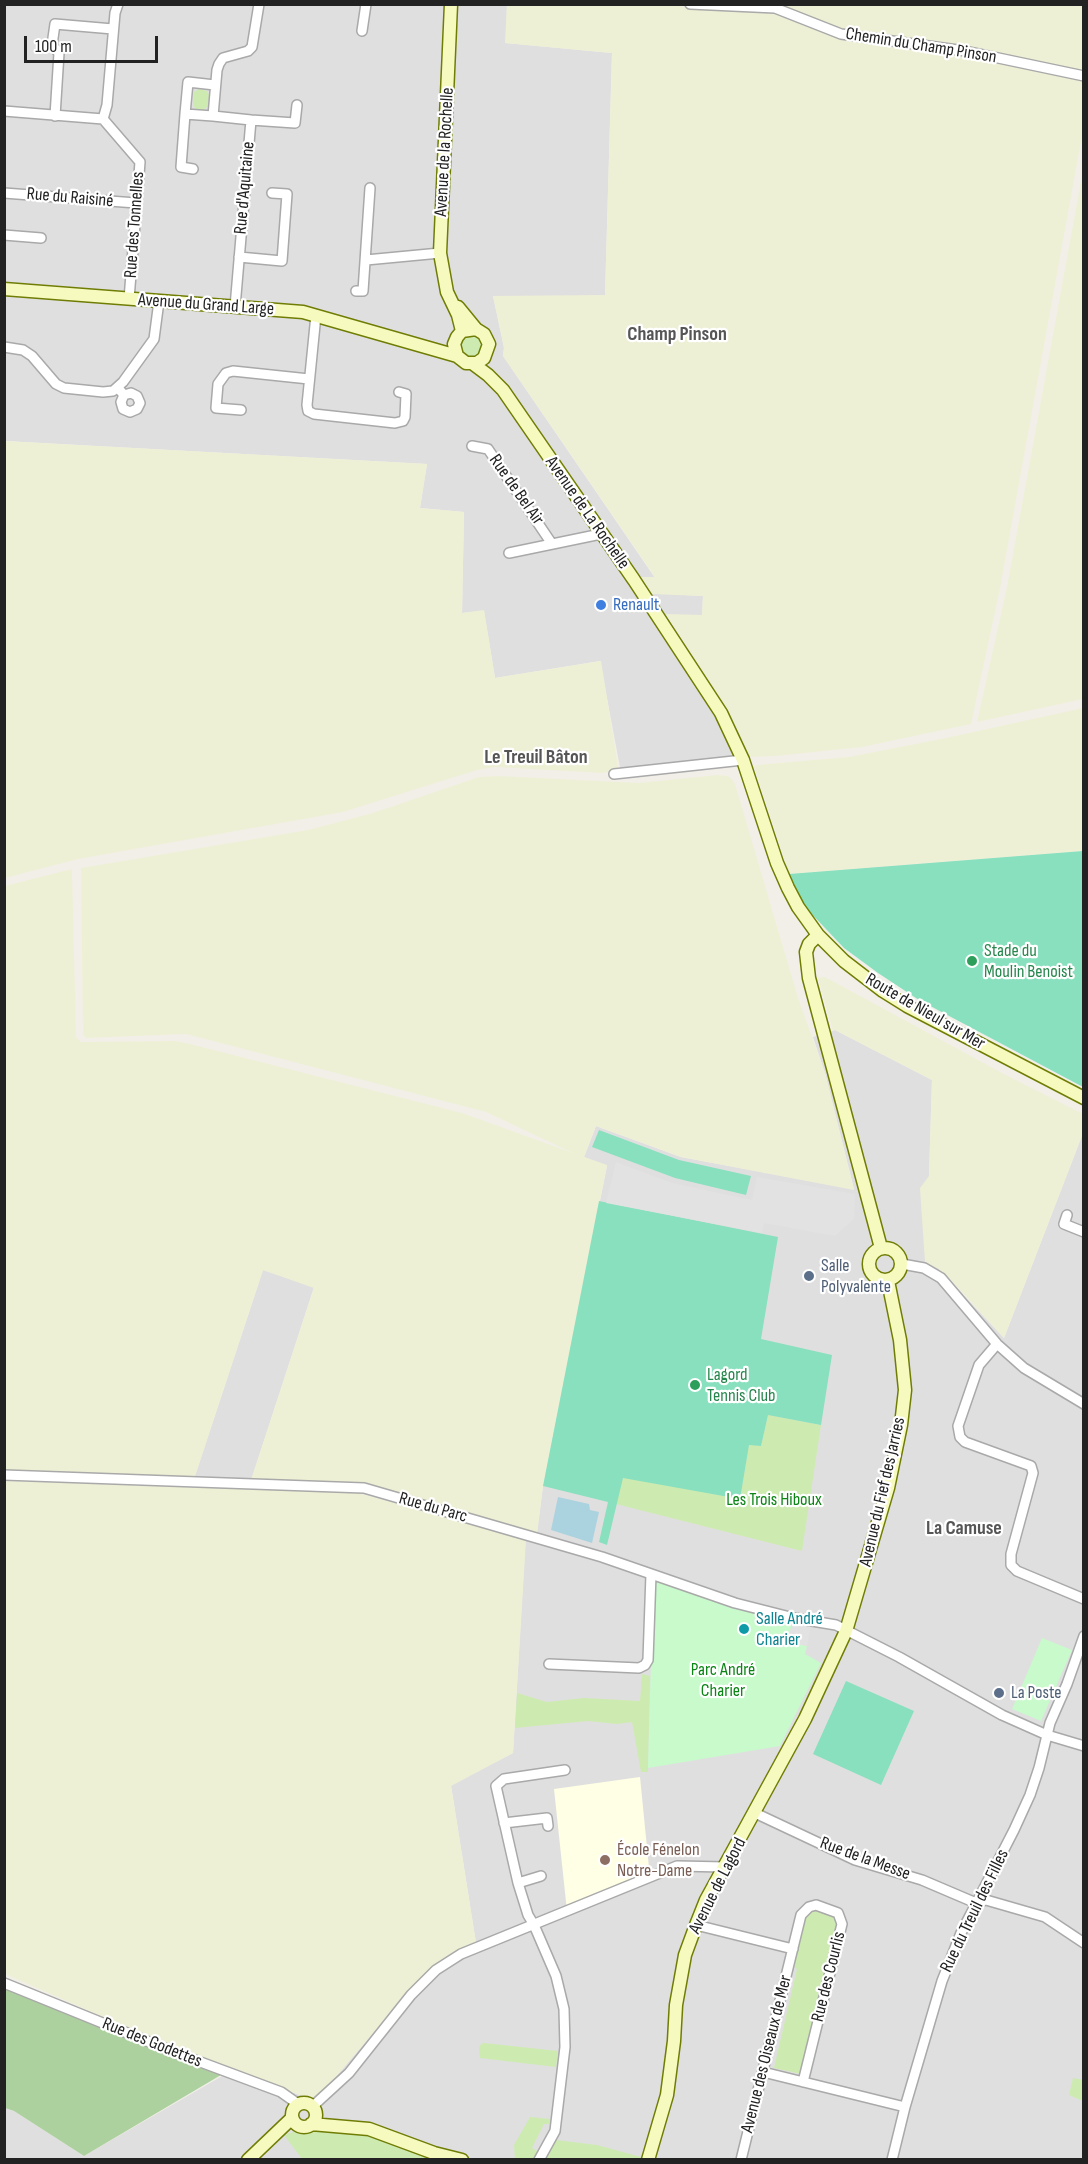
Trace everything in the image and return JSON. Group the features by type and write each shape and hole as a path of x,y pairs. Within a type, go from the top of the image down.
{"street":[{"path":"4,111 103,119 107,105 113,29 118,4"},
{"path":"213,116 217,70 223,58 248,51 252,47 259,4"},
{"path":"362,31 366,4"},
{"name":"Avenue de la Rochelle","path":"451,4 440,253 444,281 459,336"},
{"name":"Chemin du Champ Pinson","path":"690,4 776,8 841,34 965,51 1083,76"},
{"path":"55,116 59,53 52,45 55,24 113,29"},
{"path":"193,169 181,167 188,82 215,85"},
{"name":"Rue d'Aquitaine","path":"185,114 295,123 297,105"},
{"name":"Rue des Tonnelles","path":"103,119 140,162 129,299"},
{"name":"Rue d'Aquitaine","path":"235,307 250,120"},
{"path":"356,291 363,291 370,188"},
{"name":"Rue du Raisiné","path":"4,193 136,203"},
{"name":"Rue d'Aquitaine","path":"239,257 282,261 287,194 272,193"},
{"path":"4,236 41,238"},
{"path":"366,260 440,253"},
{"name":"Avenue du Grand Large","path":"4,289 316,315 458,356"},
{"name":"Avenue de la Rochelle","path":"449,298 476,329"},
{"path":"4,347 23,350 32,356 56,384 64,388 103,393 121,392 154,339 159,301"},
{"path":"316,315 308,411 314,414 395,423 403,421 405,417 406,394 399,392"},
{"path":"476,329 487,338 489,349 481,361 466,363 458,356 454,348 459,336 476,329"},
{"name":"Avenue du Grand Large","path":"404,341 430,344 459,336"},
{"name":"Avenue de La Rochelle","path":"487,354 503,390"},
{"name":"Avenue de La Rochelle","path":"472,363 503,390 601,532 722,713 743,760"},
{"path":"241,410 216,408 218,384 226,373 233,371 309,379"},
{"name":"Rue de Bel Air","path":"472,446 488,449 552,544"},
{"name":"Rue de Bel Air","path":"509,553 596,535 601,532"},
{"path":"614,774 743,760"},
{"name":"Route de Nieul sur Mer","path":"743,760 777,863 788,888 818,935 843,961 883,991 917,1011 1083,1098"},
{"path":"818,935 806,952 809,978 881,1248"},
{"path":"1067,1215 1064,1224 1083,1232"},
{"path":"881,1248 895,1251 902,1264"},
{"path":"881,1248 871,1257 869,1268 878,1279 888,1281 897,1276 902,1264"},
{"path":"902,1264 924,1268 941,1278 997,1344 1024,1368 1083,1404"},
{"name":"Avenue du Fief des Jarries","path":"846,1631 888,1488 901,1425 905,1390 903,1359 888,1281"},
{"path":"997,1344 979,1365 958,1426 960,1437 965,1442 1031,1466 1033,1473 1011,1554 1011,1564 1017,1571 1083,1599"},
{"name":"Rue du Parc","path":"4,1475 364,1488 602,1557 735,1602 794,1618 836,1625 1002,1714 1047,1735 1083,1746"},
{"path":"549,1664 639,1668 645,1665 648,1660 651,1574"},
{"name":"Avenue de Lagord","path":"648,2160 667,2096 676,2005 685,1955 696,1925 706,1900 805,1719 846,1631"},
{"name":"Rue du Treuil des Filles","path":"892,2160 942,1981 976,1903 1030,1795 1047,1735 1083,1636"},
{"path":"539,2160 555,2131 565,2047 565,2020 560,1986 528,1916 518,1883 496,1786 504,1779 566,1770"},
{"name":"Rue de la Messe","path":"755,1813 855,1860 922,1880 976,1903 986,1900 1045,1917 1083,1943"},
{"path":"504,1823 548,1818 548,1826"},
{"path":"294,2121 304,2127 411,1995 436,1970 461,1954 677,1866 725,1867"},
{"path":"518,1883 541,1876"},
{"name":"Rue des Courlis","path":"793,1949 803,1911 816,1905 838,1913 842,1924 803,2082"},
{"path":"696,1925 793,1949"},
{"name":"Avenue des Oiseaux de Mer","path":"741,2160 793,1949"},
{"name":"Rue des Godettes","path":"4,1983 207,2065 281,2092 298,2103"},
{"path":"764,2073 905,2107"},
{"path":"294,2121 293,2108 298,2103 306,2102 313,2116 338,2126 369,2129 435,2153 462,2160"},
{"path":"248,2160 272,2137 294,2121"}],"shaded area":[{"path":"667,4 694,9 774,12 836,37 971,56 1083,79 1083,130 1000,588 971,724 862,747 747,757 722,702 666,614 702,615 703,596 652,594 640,577 655,577 503,356 504,347 493,296 605,295 612,53 505,43 507,5"},
{"path":"4,5 507,5 506,43 612,53 605,296 493,296 504,348 503,356 655,578 640,577 651,593 703,596 702,616 666,615 722,702 749,763 622,778 600,661 495,678 484,611 462,613 464,512 420,508 427,464 5,441"},
{"path":"773,5 1083,5 1083,71 966,47 838,30"},
{"path":"1083,170 1083,699 977,722 1007,587"},
{"path":"4,441 427,464 420,508 464,512 462,613 484,610 495,678 601,661 618,766 616,770 603,773 495,767 477,770 343,812 78,859 5,878"},
{"path":"1083,708 1083,851 789,874 754,767 757,765 849,757"},
{"path":"717,775 731,778 735,784 798,998 825,1073 854,1190 681,1157 596,1126 584,1157 607,1165 543,1486 537,1533 367,1485 251,1480 314,1288 263,1270 194,1479 5,1472 5,886 72,869 76,1037 81,1042 175,1041 186,1043 462,1113 573,1153 486,1112 186,1034 86,1038 83,1034 81,868 308,830 373,813 479,777 639,783"},
{"path":"825,977 1083,1114 1083,1133 1004,1338 952,1281 939,1269 925,1262 920,1188 929,1176 932,1080 833,1031 818,978"},
{"path":"835,1030 932,1080 929,1176 939,1269 1004,1338 1083,1133 1083,2159 5,2160 4,2108 14,2111 84,2156 229,2072 316,2100 408,1992 434,1966 476,1943 451,1785 513,1753 526,1531 537,1533 543,1486 607,1166 584,1157 596,1126 681,1157 854,1189 825,1073 813,1037"},
{"path":"616,1162 672,1183 752,1200 757,1177 855,1194 854,1219 835,1236 764,1223 762,1233 606,1203"},
{"path":"263,1270 314,1287 248,1490 191,1488"},
{"path":"5,1481 358,1493 526,1539 513,1753 451,1786 476,1943 434,1966 408,1992 316,2100 229,2072 5,1974"},
{"path":"792,1622 811,1625 807,1646 788,1643"},
{"name":"École Fénelon Notre-Dame","path":"640,1777 650,1878 567,1911 554,1789"}],"green space":[{"path":"199,89 207,91 209,95 208,106 202,111 196,110 193,104 194,92"},
{"path":"471,334 476,335 482,341 482,351 476,357 471,358 466,357 460,351 459,346 460,341 466,335"},
{"name":"Stade du Moulin Benoist","path":"1083,851 1083,1087 919,1000 878,973 844,948 806,908 789,874"},
{"path":"599,1130 679,1160 751,1176 746,1195 675,1178 592,1147"},
{"name":"Lagord Tennis Club","path":"599,1201 778,1237 761,1339 832,1355 821,1425 768,1415 761,1446 749,1445 740,1499 623,1478 607,1545 599,1542 608,1502 543,1486"},
{"name":"Les Trois Hiboux","path":"768,1415 821,1425 802,1551 616,1504 623,1477 740,1499 749,1444 761,1446"},
{"name":"Parc André Charier","path":"658,1580 678,1585 713,1601 766,1617 792,1622 788,1642 807,1646 805,1654 821,1663 780,1746 648,1768 653,1589"},
{"path":"1042,1638 1072,1650 1041,1721 1012,1709"},
{"path":"642,1674 650,1676 648,1772 641,1772 632,1722 617,1724 588,1721 515,1728 517,1693 547,1702 584,1698 640,1701"},
{"path":"846,1681 914,1711 881,1785 813,1754"},
{"path":"813,1909 831,1911 839,1920 801,2074 774,2068 797,1969 794,1967 804,1918"},
{"path":"4,1983 226,2072 84,2156 14,2111 5,2108"},
{"path":"484,2043 558,2051 556,2067 480,2058 479,2048"},
{"path":"1073,2078 1083,2080 1083,2101 1069,2095"},
{"path":"530,2117 550,2119 550,2124 544,2124 532,2148 542,2154 539,2159 515,2159 514,2145"},
{"path":"318,2129 370,2135 439,2159 302,2159 284,2135 296,2131"},
{"path":"556,2140 597,2145 641,2157 640,2160 545,2159"}],"water":[{"path":"558,1497 589,1504 590,1510 599,1512 592,1543 551,1530"}],"place":[{"name":"Renault","path":"601,605"},
{"name":"Stade du Moulin Benoist","path":"972,961"},
{"name":"Salle Polyvalente","path":"809,1276"},
{"name":"Lagord Tennis Club","path":"695,1385"},
{"name":"Salle André Charier","path":"744,1629"},
{"name":"La Poste","path":"999,1693"},
{"name":"École Fénelon Notre-Dame","path":"605,1860"}],"district":[{"name":"Champ Pinson","path":"677,335"},
{"name":"Le Treuil Bâton","path":"536,758"},
{"name":"La Camuse","path":"964,1529"}]}
